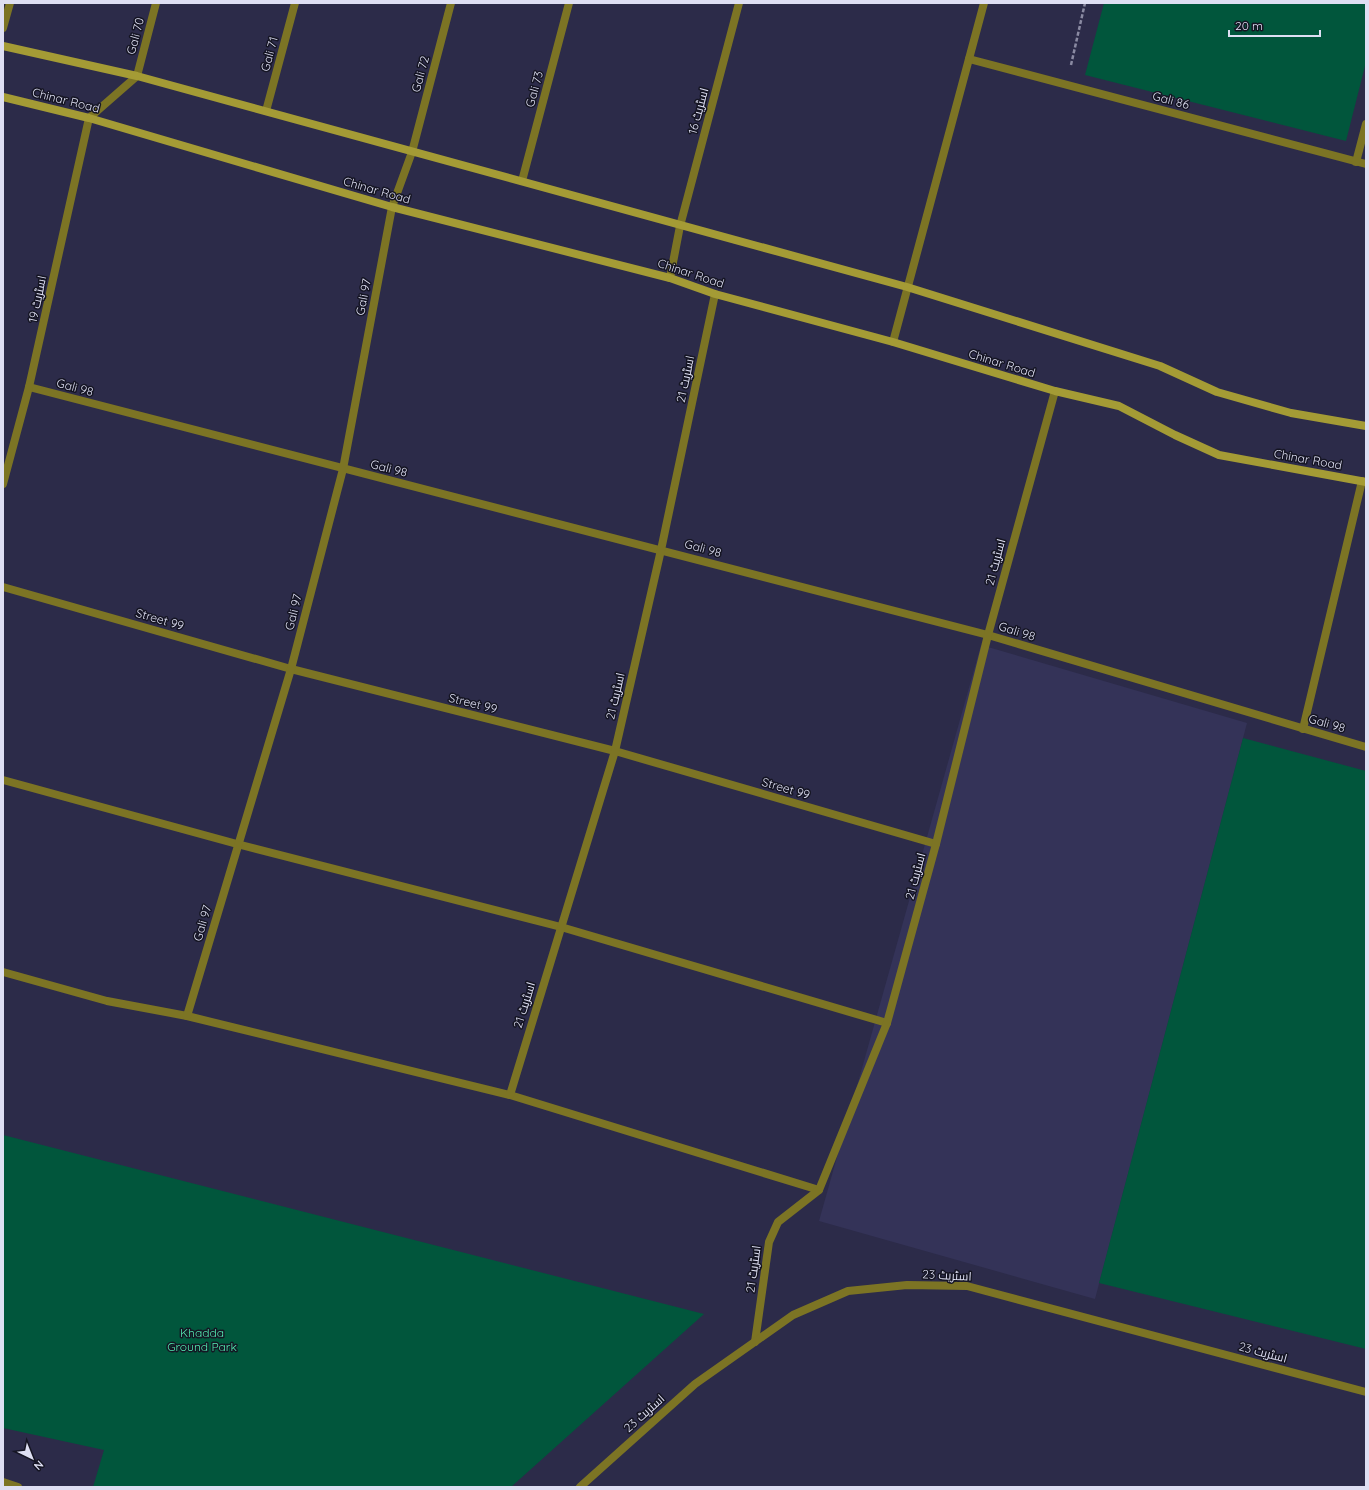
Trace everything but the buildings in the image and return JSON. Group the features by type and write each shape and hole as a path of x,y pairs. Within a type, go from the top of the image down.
{"street":[{"path":"3,28 10,3"},
{"name":"Gali 70","path":"137,76 156,3"},
{"name":"Gali 71","path":"266,111 295,3"},
{"name":"Gali 72","path":"392,208 412,152 451,3"},
{"name":"Gali 73","path":"522,181 570,3"},
{"name":"اسٹریٹ 16","path":"670,278 680,226 739,3"},
{"path":"893,342 984,3"},
{"path":"3,46 137,76 907,287 1160,366 1217,392 1291,413 1366,426"},
{"name":"Gali 86","path":"969,59 1366,164"},
{"path":"89,118 137,76"},
{"name":"Chinar Road","path":"3,97 89,118 392,208 670,278 715,294 893,342 1055,392 1119,406 1175,436 1220,455 1364,481"},
{"name":"اسٹریٹ 19","path":"3,484 30,387 89,118"},
{"path":"1356,162 1366,124"},
{"name":"Gali 97","path":"187,1016 291,669 343,469 392,208"},
{"name":"اسٹریٹ 21","path":"510,1095 615,751 661,550 715,294"},
{"name":"Gali 98","path":"30,387 343,469 988,634 1366,747"},
{"name":"اسٹریٹ 21","path":"755,1342 769,1242 778,1222 819,1190 887,1023 936,844 988,634 1055,392"},
{"path":"1303,729 1364,481"},
{"name":"Street 99","path":"3,587 291,669 615,751 936,844"},
{"path":"3,780 238,844 561,927 887,1023"},
{"path":"3,972 107,1001 187,1016 510,1095 819,1190"},
{"name":"اسٹریٹ 23","path":"580,1487 695,1384 793,1315 848,1291 907,1285 967,1286 1366,1392"},
{"path":"3,1482 18,1487"}],"path":[{"path":"1066,84 1085,3"}],"shaded area":[{"path":"981,645 1247,723 1095,1299 819,1221"}],"green space":[{"path":"1104,3 1366,3 1366,62 1346,141 1085,75"},
{"path":"1243,738 1366,771 1366,1349 1099,1283"},
{"name":"Khadda Ground Park","path":"3,1135 704,1314 511,1487 93,1487 104,1450 3,1428"}]}
